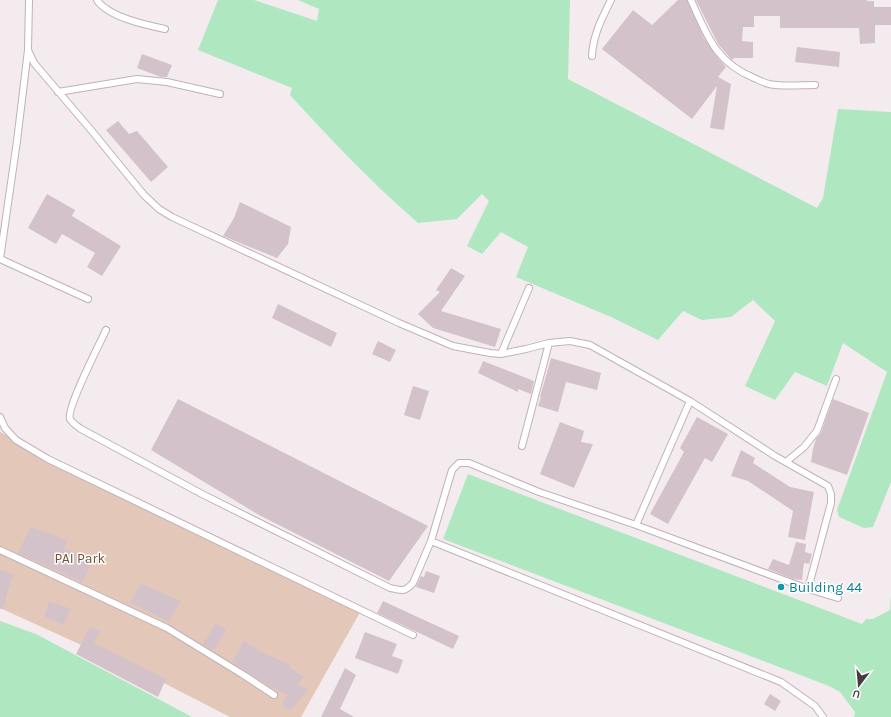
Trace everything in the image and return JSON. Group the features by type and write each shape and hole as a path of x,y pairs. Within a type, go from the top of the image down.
{"lane":[{"path":"29,0 28,50 0,259 88,299"},
{"path":"97,0 106,9 113,12 135,21 165,29"},
{"path":"592,56 593,44 598,26 611,0"},
{"path":"691,0 711,43 731,66 768,84 815,85"},
{"path":"28,50 34,63 144,195 172,217 399,323 453,346 501,354 549,343 570,341 590,345 690,401 786,462 828,486 832,494 831,503 808,589"},
{"path":"58,92 137,79 167,82 220,94"},
{"path":"501,354 529,288"},
{"path":"106,330 78,390 69,414 70,420 81,429 202,494 390,588 402,591 413,583 431,540 452,470 459,462 469,463 539,492 808,589 838,598"},
{"path":"522,446 549,343"},
{"path":"786,462 804,447 817,431 836,379"},
{"path":"636,526 690,401"},
{"path":"0,417 5,428 16,440 48,459 414,635"},
{"path":"431,540 781,682 815,706 823,717"},
{"path":"0,550 167,628 242,674 274,696"}],"green space":[{"name":"PAI Park","path":"0,432 363,607 301,717 230,717 156,679 0,608"}],"shaded area":[{"path":"218,0 254,0 317,21 319,9 298,0 570,0 568,79 817,208 823,198 838,109 891,112 891,482 873,527 864,528 839,517 837,510 887,372 843,343 827,386 795,372 775,400 745,386 775,321 753,300 731,317 702,320 683,311 658,340 611,317 516,277 528,247 501,232 482,254 467,246 489,201 482,194 457,219 418,223 352,161 290,95 292,88 198,50"},
{"path":"468,474 862,624 866,619 873,619 890,610 891,595 891,717 854,717 855,712 840,692 829,686 443,539"},
{"path":"0,621 36,634 192,717 0,717"}],"building":[{"path":"678,0 687,0 704,38 726,67 718,77 731,84 724,130 710,128 717,86 692,119 602,49 633,10 652,25"},
{"path":"696,0 867,0 874,1 874,7 891,7 891,25 875,25 875,43 860,44 859,28 780,28 780,16 754,16 754,27 743,27 742,41 753,42 753,58 734,58 732,60 718,44"},
{"path":"797,47 840,52 839,67 795,62"},
{"path":"142,54 172,65 167,77 161,77 137,68"},
{"path":"118,121 129,134 137,131 168,167 151,182 106,130"},
{"path":"47,194 75,210 72,216 121,246 102,276 87,267 95,253 62,234 56,244 28,228"},
{"path":"240,202 291,227 288,244 277,258 223,236 234,218"},
{"path":"451,268 465,276 441,311 501,329 495,347 433,328 418,314 440,292 436,290"},
{"path":"278,304 337,333 331,347 272,318"},
{"path":"378,341 396,350 390,362 372,354"},
{"path":"551,358 601,373 597,390 566,382 558,412 538,406"},
{"path":"483,361 534,381 531,394 518,389 518,392 478,373"},
{"path":"413,386 429,391 420,420 404,415"},
{"path":"178,399 428,526 389,581 259,515 151,450"},
{"path":"833,399 869,413 847,475 811,462 816,439 821,433"},
{"path":"697,417 728,434 712,462 705,458 668,524 650,514 684,452 680,448"},
{"path":"560,422 584,431 581,442 593,444 574,488 540,474"},
{"path":"741,450 755,458 753,463 790,487 814,492 805,540 788,537 793,511 748,481 731,476"},
{"path":"31,527 67,540 64,549 94,559 82,582 18,553"},
{"path":"796,542 806,544 805,552 812,554 809,564 804,563 802,580 793,579 768,569 773,559 789,565"},
{"path":"0,570 13,574 3,609 0,609"},
{"path":"426,571 440,576 434,593 416,587 421,576 424,577"},
{"path":"141,584 181,601 168,622 130,602"},
{"path":"49,601 71,609 63,625 44,616"},
{"path":"383,601 459,636 453,649 377,613"},
{"path":"216,624 227,630 213,650 202,644"},
{"path":"90,627 100,631 94,643 166,679 158,697 76,654"},
{"path":"365,632 397,644 392,656 403,660 398,674 355,658"},
{"path":"244,641 268,656 269,655 290,665 289,667 304,677 297,684 308,689 291,710 283,707 283,701 288,695 269,686 232,662"},
{"path":"345,668 356,675 340,709 354,717 321,717"},
{"path":"770,694 781,701 775,711 764,704"}],"place":[{"name":"Building 44","path":"781,587"}]}
